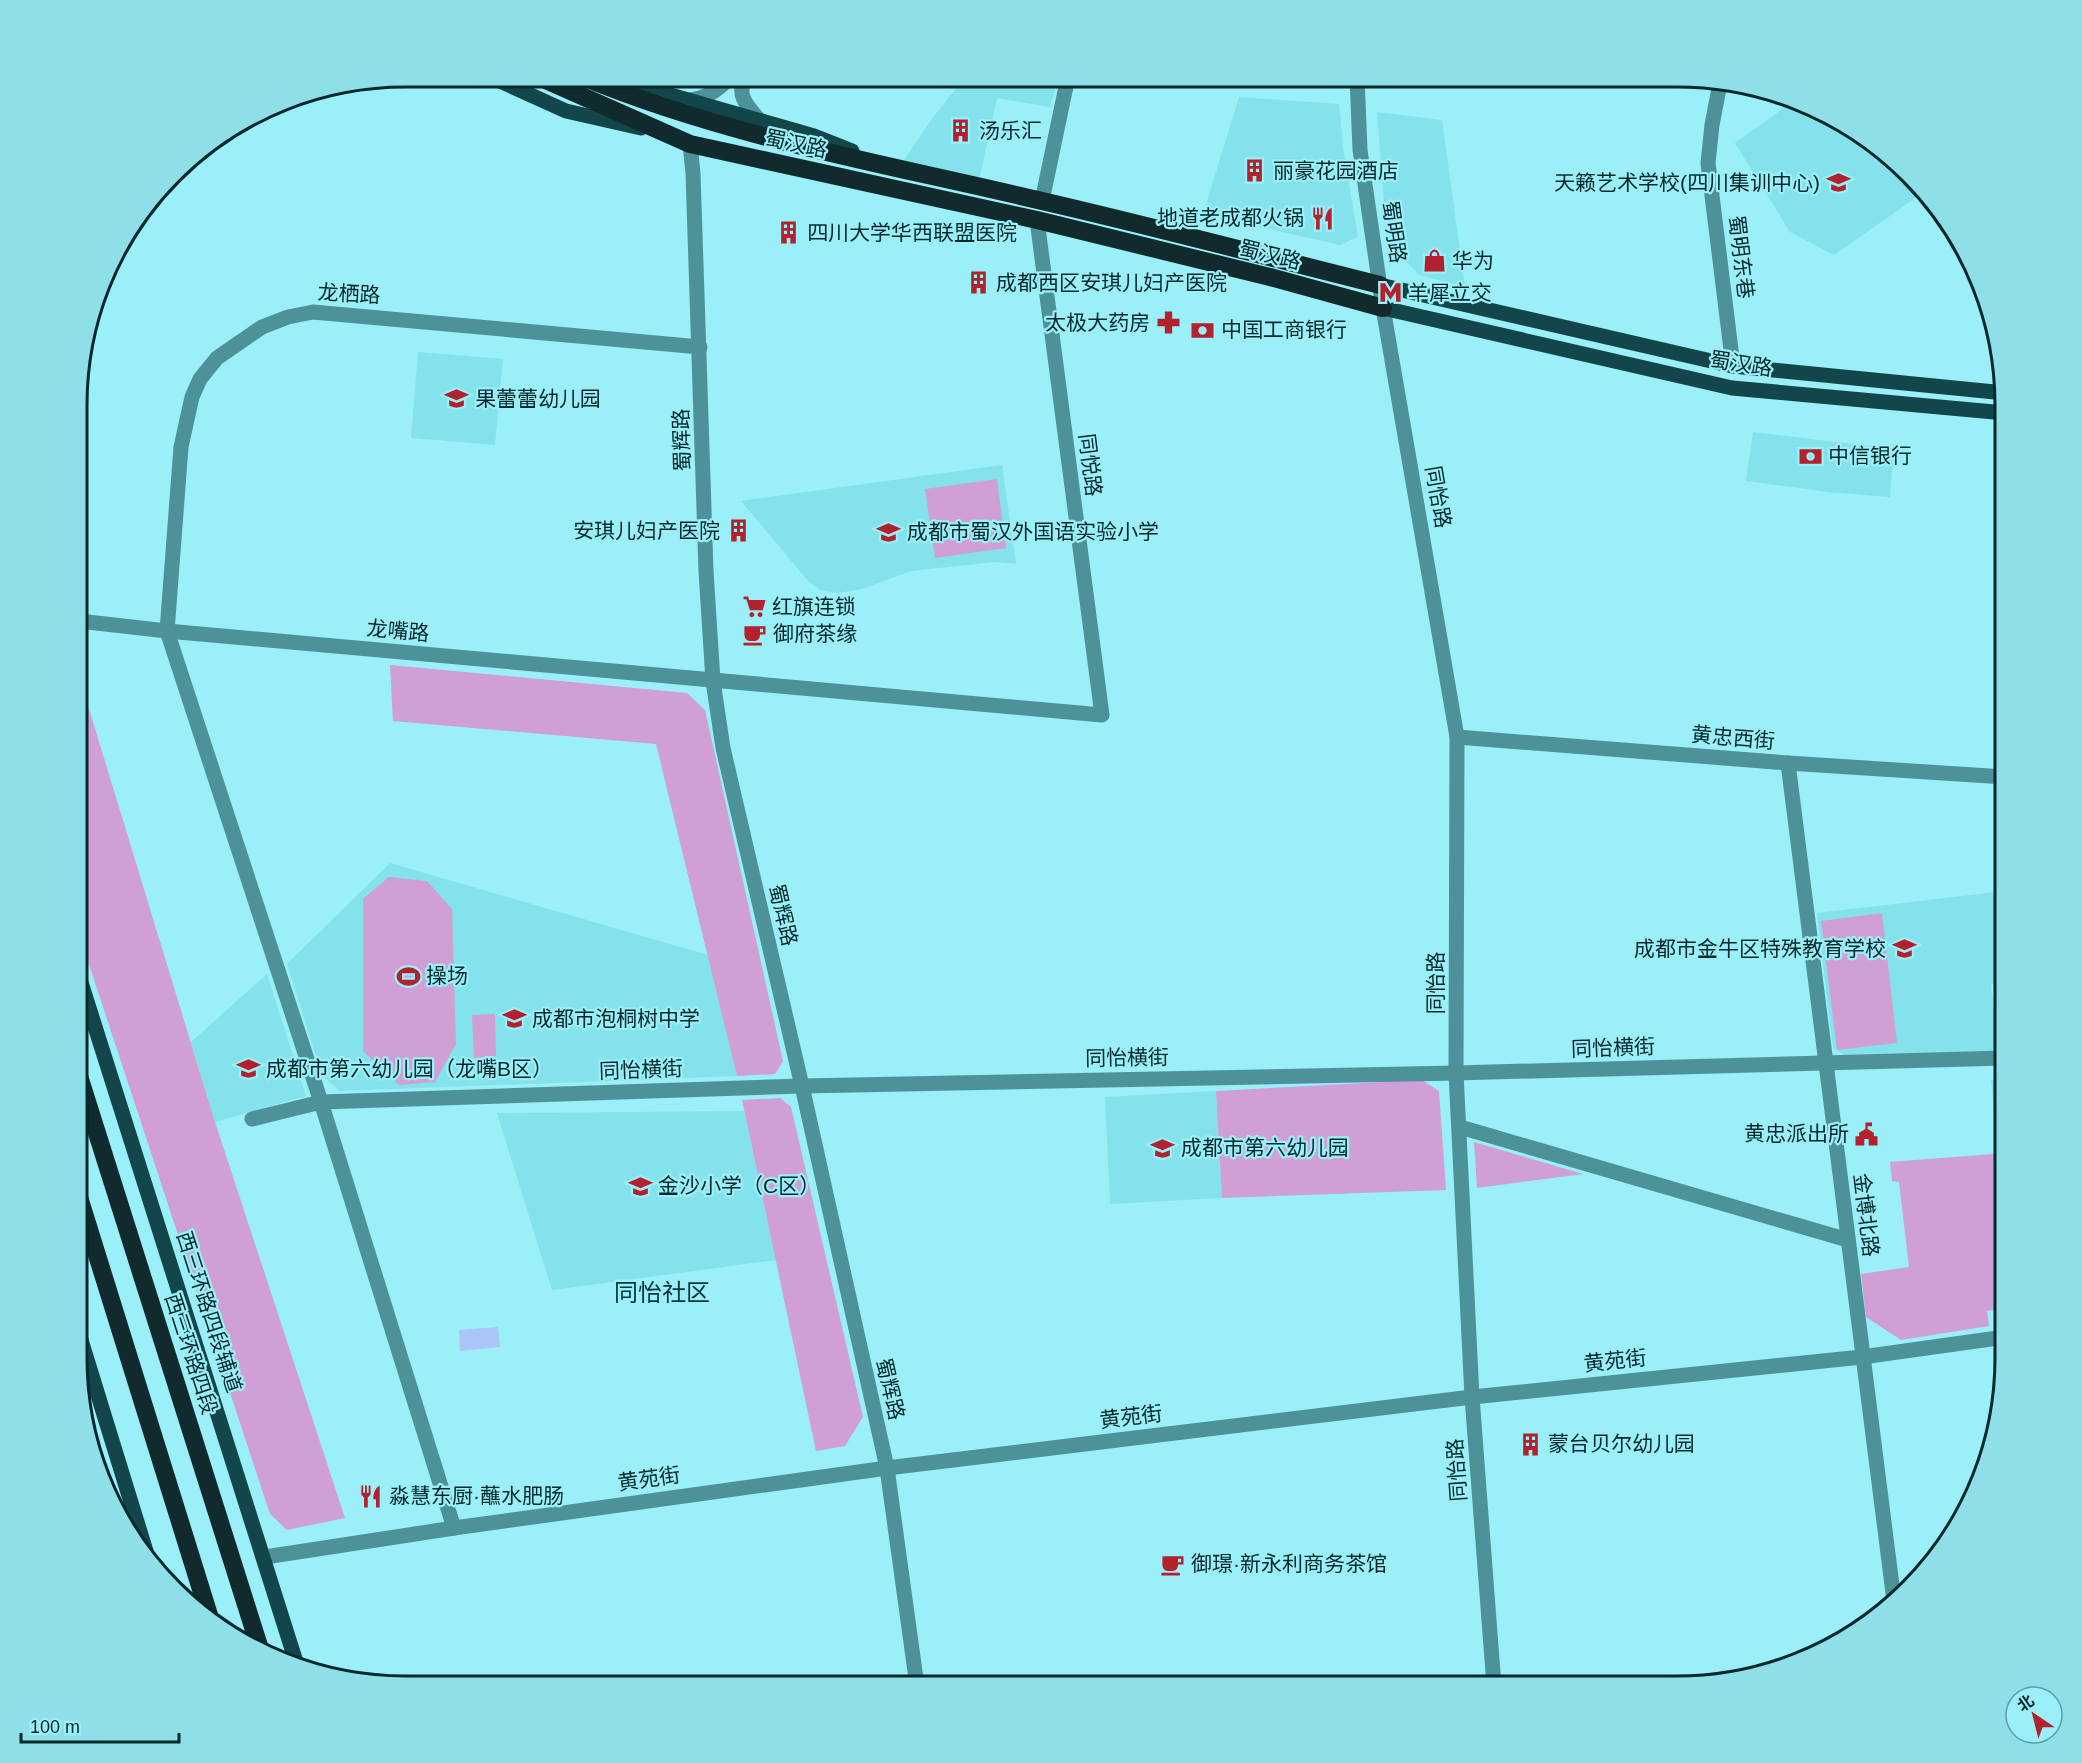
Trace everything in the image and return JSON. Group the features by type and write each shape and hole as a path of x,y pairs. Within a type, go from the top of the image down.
{"highway":[{"name":"蜀汉路","path":"564,87 690,144 1037,220 1270,277 1383,308"},
{"name":"蜀汉路","path":"610,87 668,108 782,143 1042,201 1380,285"},
{"name":"西三环路四段","path":"87,1101 257,1639"},
{"path":"87,1223 206,1606"}],"main road":[{"path":"515,87 566,111 672,135"},
{"path":"653,87 687,100 814,136 894,168"},
{"name":"蜀汉路","path":"1380,285 1733,366 1994,392"},
{"name":"蜀汉路","path":"1383,308 1732,388 1995,412"},
{"name":"西三环路四段辅道","path":"87,1001 265,1557 294,1656"},
{"path":"87,1360 141,1535"}],"street":[{"path":"687,100 710,95 719,87"},
{"path":"742,87 741,92 751,111 762,122"},
{"path":"1042,201 1066,87"},
{"name":"蜀明路","path":"1357,87 1360,150 1380,285"},
{"name":"蜀明东巷","path":"1719,90 1708,163 1733,366"},
{"name":"蜀辉路","path":"690,144 700,347 706,571 713,681 723,748 802,1086 887,1468 916,1676"},
{"name":"同悦路","path":"1037,220 1102,715"},
{"name":"同怡路","path":"1380,285 1457,737 1456,1073 1472,1397 1493,1676"},
{"name":"龙栖路","path":"167,631 181,447 192,397 200,379 218,358 262,327 288,317 323,311 700,347"},
{"name":"龙嘴路","path":"87,622 1102,715"},
{"path":"167,631 321,1102 454,1528"},
{"name":"黄忠西街","path":"1457,737 1995,776"},
{"name":"金博北路","path":"1788,763 1893,1592"},
{"name":"同怡横街","path":"252,1119 321,1102 802,1086 1995,1059"},
{"path":"1460,1127 1848,1240"},
{"name":"黄苑街","path":"265,1557 454,1528 887,1468 1472,1397 1862,1357 1995,1339"}],"shaded area":[{"path":"956,87 1056,87 1050,107 997,98 979,180 904,160"},
{"path":"1239,97 1339,104 1343,147 1358,237 1340,245 1203,214"},
{"name":"天籁艺术学校(四川集训中心)","path":"1786,106 1818,120 1854,141 1887,166 1917,197 1834,255 1790,232 1735,143"},
{"path":"1377,112 1442,120 1465,287 1419,275 1387,241"},
{"name":"果蕾蕾幼儿园","path":"418,352 503,359 495,445 411,438"},
{"path":"1753,432 1894,449 1890,497 1828,492 1746,481"},
{"name":"成都市蜀汉外国语实验小学","path":"1002,465 1016,564 995,562 911,571 862,589 838,593 820,590 809,582 741,501"},
{"path":"997,479 1006,548 935,558 925,489"},
{"path":"390,665 687,693 705,710 783,1061 775,1074 737,1076 656,744 393,721"},
{"path":"87,702 215,1122 345,1518 287,1530 270,1514 87,958"},
{"name":"成都市泡桐树中学","path":"390,863 708,955 737,1076 340,1091 322,1075 287,964"},
{"name":"操场","path":"389,877 427,881 452,909 456,1044 435,1082 399,1085 363,1051 363,899"},
{"name":"成都市金牛区特殊教育学校","path":"1995,892 1995,984 1991,985 1995,1019 1995,1053 1844,1055 1833,1047 1817,913"},
{"path":"1882,913 1897,1043 1837,1050 1821,921"},
{"name":"成都市第六幼儿园（龙嘴B区）","path":"267,974 306,1096 215,1122 191,1042"},
{"path":"495,1014 496,1056 474,1058 472,1015"},
{"path":"1422,1080 1439,1091 1446,1190 1222,1198 1216,1091"},
{"path":"1991,1080 1995,1080 1995,1122"},
{"name":"成都市第六幼儿园","path":"1216,1091 1222,1198 1110,1204 1105,1097"},
{"path":"780,1098 791,1107 863,1417 845,1446 816,1451 742,1100"},
{"name":"金沙小学（C区）","path":"744,1111 776,1260 552,1290 497,1113"},
{"path":"1474,1142 1583,1174 1477,1188"},
{"path":"1995,1154 1995,1310 1987,1311 1989,1326 1901,1340 1866,1317 1861,1274 1909,1267 1899,1182 1892,1181 1890,1162"},
{"path":"498,1327 500,1347 460,1351 459,1330"}],"place":[{"name":"汤乐汇","path":"961,131"},
{"name":"丽豪花园酒店","path":"1255,171"},
{"name":"天籁艺术学校(四川集训中心)","path":"1838,183"},
{"name":"地道老成都火锅","path":"1322,218"},
{"name":"四川大学华西联盟医院","path":"789,233"},
{"name":"华为","path":"1434,261"},
{"name":"成都西区安琪儿妇产医院","path":"978,283"},
{"name":"羊犀立交","path":"1390,293"},
{"name":"太极大药房","path":"1168,323"},
{"name":"中国工商银行","path":"1203,330"},
{"name":"果蕾蕾幼儿园","path":"457,399"},
{"name":"中信银行","path":"1810,456"},
{"name":"安琪儿妇产医院","path":"738,531"},
{"name":"成都市蜀汉外国语实验小学","path":"889,532"},
{"name":"红旗连锁","path":"754,607"},
{"name":"御府茶缘","path":"755,634"},
{"name":"成都市金牛区特殊教育学校","path":"1904,949"},
{"name":"操场","path":"408,976"},
{"name":"成都市泡桐树中学","path":"514,1019"},
{"name":"成都市第六幼儿园（龙嘴B区）","path":"248,1069"},
{"name":"黄忠派出所","path":"1867,1134"},
{"name":"成都市第六幼儿园","path":"1163,1148"},
{"name":"金沙小学（C区）","path":"640,1186"},
{"name":"蒙台贝尔幼儿园","path":"1530,1444"},
{"name":"淼慧东厨·蘸水肥肠","path":"371,1496"},
{"name":"御璟·新永利商务茶馆","path":"1173,1564"}],"district":[{"name":"同怡社区","path":"662,1293"}]}
